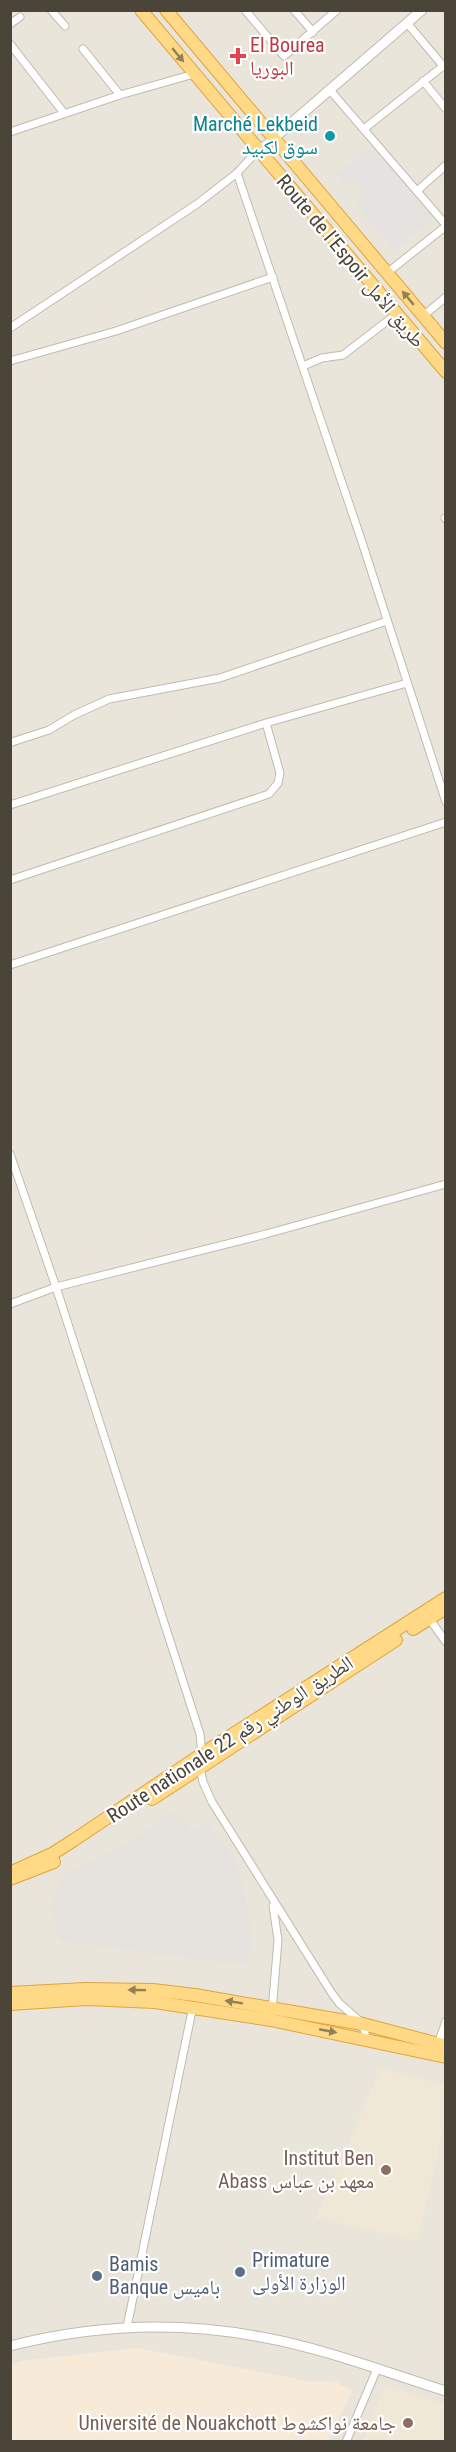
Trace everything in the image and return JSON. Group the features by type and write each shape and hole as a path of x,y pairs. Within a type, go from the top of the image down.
{"highway":[{"name":"Route de l’Espoir طريق الأمل","path":"141,10 395,315 446,372"},
{"path":"168,11 446,343"},
{"name":"Route nationale 22 الطريق الوطني رقم","path":"10,1879 59,1859 200,1768 427,1615 446,1598"},
{"name":"Route nationale 22 الطريق الوطني رقم","path":"10,1873 52,1854 202,1754 427,1615 446,1608"},
{"path":"10,1993 86,1989 153,1990 194,2001 272,2014 363,2024 441,2050"},
{"path":"10,2004 86,1999 194,2001"},
{"path":"272,2014 366,2038 441,2050"}],"street":[{"path":"51,10 65,26"},
{"path":"245,10 284,56 337,10"},
{"path":"294,10 313,32"},
{"path":"10,328 157,232 237,173 258,150 410,17 422,10"},
{"path":"10,24 20,16"},
{"path":"364,129 423,81 444,68 410,17"},
{"path":"10,44 64,113"},
{"path":"83,49 120,95"},
{"path":"10,132 120,95 195,74"},
{"path":"423,81 446,109"},
{"path":"329,89 446,226 387,273"},
{"path":"417,191 446,165"},
{"path":"237,173 446,802"},
{"path":"10,361 116,331 273,277"},
{"path":"423,316 446,297"},
{"path":"303,366 322,358 343,355 395,315"},
{"path":"12,742 49,730 74,715 109,699 220,678 387,621"},
{"path":"10,805 266,723 407,683"},
{"path":"10,880 269,794 278,783 280,773 266,723"},
{"path":"10,965 446,822"},
{"path":"10,1154 56,1287 200,1734 202,1754 200,1768 206,1791 331,1992 339,2003 363,2024 366,2038"},
{"path":"10,1304 56,1287 266,1234 446,1184"},
{"path":"427,1615 446,1642"},
{"path":"272,1900 278,1940 272,2014"},
{"path":"127,2327 194,2001"},
{"path":"441,2050 446,2021"},
{"path":"10,2346 77,2332 127,2327 220,2330 262,2337 446,2391"},
{"path":"346,2442 377,2369"}],"shaded area":[{"path":"11,11 445,11 445,2441 11,2442"},
{"path":"373,147 434,217 396,250 354,203 364,194 354,182 344,185 336,174"},
{"path":"175,1810 192,1831 207,1821 237,1864 245,1894 253,1949 243,1965 60,1941 50,1904 63,1875 137,1837"},
{"name":"Institut Ben Abass معهد بن عباس","path":"380,2069 445,2085 445,2121 418,2241 316,2218"},
{"path":"137,2348 308,2381 337,2382 353,2389 328,2441 11,2441 11,2365 21,2361"},
{"name":"Université de Nouakchott جامعة نواكشوط","path":"385,2385 445,2405 445,2441 363,2441"}],"place":[{"name":"El Bourea البوريا","path":"238,56"},
{"name":"Marché Lekbeid سوق لكبيد","path":"330,136"},
{"name":"Institut Ben Abass معهد بن عباس","path":"386,2170"},
{"name":"Primature الوزارة الأولى","path":"240,2272"},
{"name":"Bamis Banque باميس","path":"97,2276"},
{"name":"Université de Nouakchott جامعة نواكشوط","path":"408,2423"}]}
